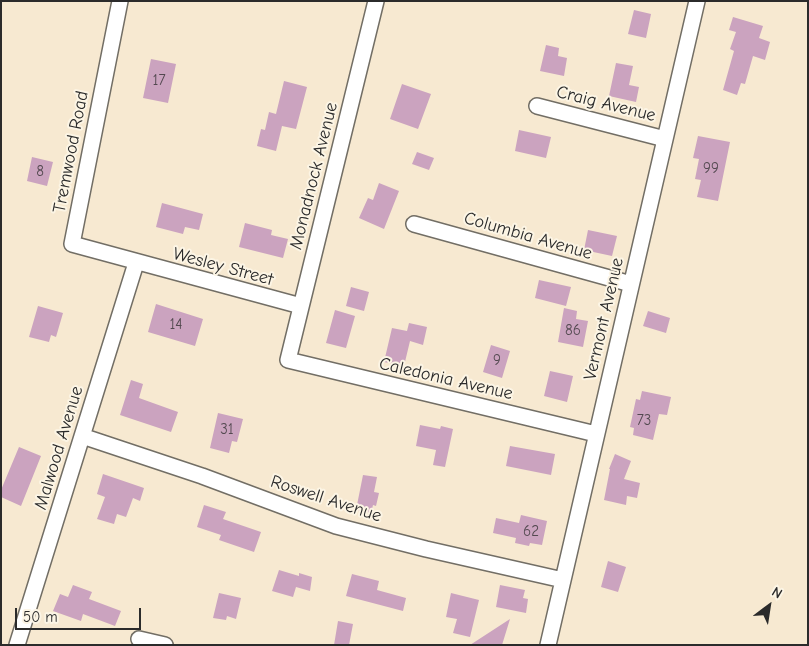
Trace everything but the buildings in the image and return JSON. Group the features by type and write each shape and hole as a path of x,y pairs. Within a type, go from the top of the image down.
{"street":[{"name":"Tremwood Road","path":"120,1 72,244 136,263"},
{"name":"Monadnock Avenue","path":"288,360 376,1"},
{"name":"Vermont Avenue","path":"548,645 697,1"},
{"name":"Craig Avenue","path":"537,106 665,139"},
{"name":"Columbia Avenue","path":"414,224 631,284"},
{"name":"Wesley Street","path":"136,263 300,306"},
{"name":"Malwood Avenue","path":"17,645 136,263"},
{"name":"Caledonia Avenue","path":"288,360 596,434"},
{"name":"Roswell Avenue","path":"82,436 202,476 336,526 426,549 563,580"},
{"path":"138,639 165,645"}]}
